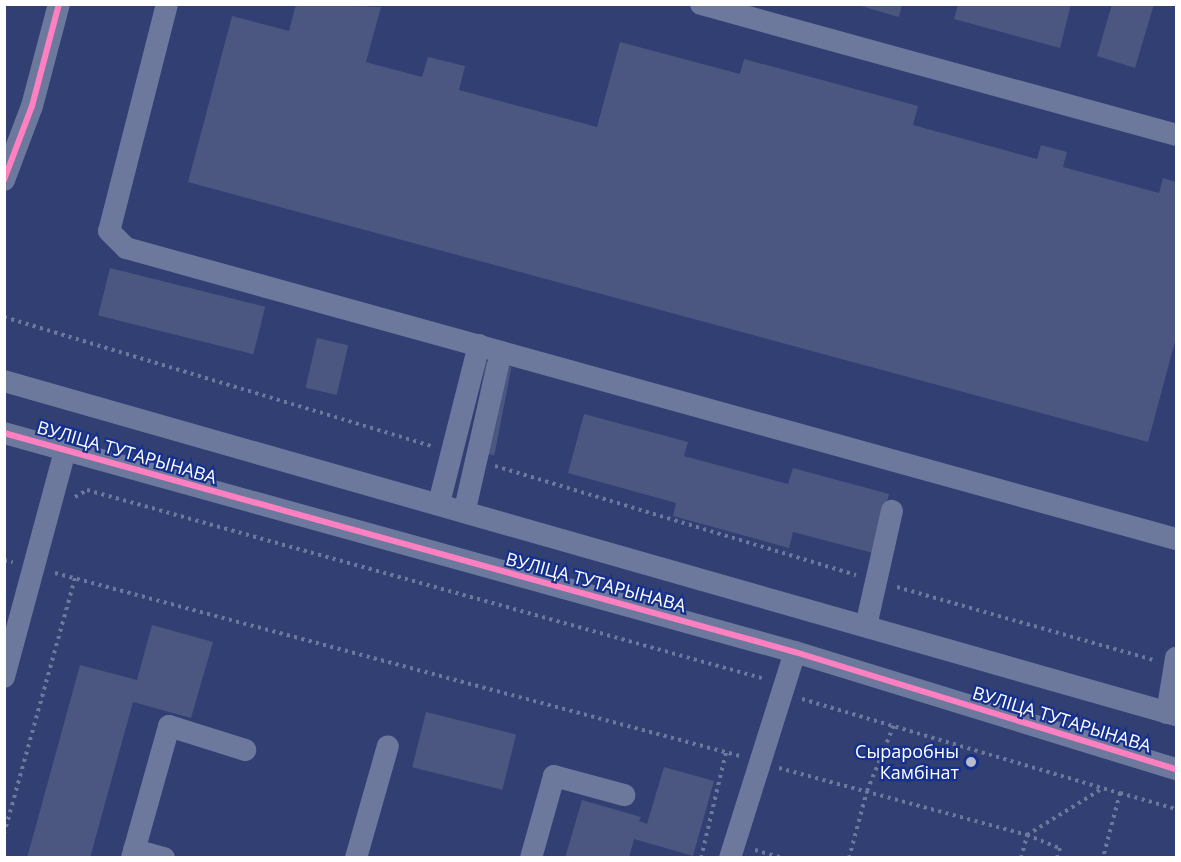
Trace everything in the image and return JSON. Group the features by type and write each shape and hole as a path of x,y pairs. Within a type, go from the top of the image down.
{"street":[{"path":"4,180 13,129 59,4"},
{"path":"167,4 109,231 126,248 1176,539"},
{"path":"701,4 1176,135"},
{"path":"440,503 479,345"},
{"path":"465,510 501,352"},
{"path":"4,381 465,510 1172,714 1176,663"},
{"name":"ВУЛІЦА ТУТАРЫНАВА","path":"4,433 795,652 1176,769"},
{"path":"4,677 65,451"},
{"path":"866,626 892,511"},
{"path":"730,858 779,693 795,652"},
{"path":"164,858 133,854 169,726 245,750"},
{"path":"356,858 388,746"},
{"path":"531,858 554,776 624,795"}],"path":[{"path":"4,317 453,453"},
{"path":"475,460 876,581 1176,663"},
{"path":"68,502 87,490 760,675 779,693 1176,809"},
{"path":"53,560 50,572 1028,835 1060,848 1058,858"},
{"path":"4,834 75,578"},
{"path":"849,858 867,791 894,725"},
{"path":"701,858 726,752"},
{"path":"1021,858 1028,835 1103,788"},
{"path":"1103,858 1120,793"}],"building":[{"path":"296,4 381,7 366,62 422,77 428,57 465,66 459,90 597,127 620,42 740,74 744,59 918,106 913,125 1037,159 1041,145 1067,152 1063,167 1159,193 1163,178 1176,182 1176,338 1148,442 188,182 232,16 289,31"},
{"path":"854,4 902,4 899,17"},
{"path":"958,4 1071,4 1060,48 954,19"},
{"path":"1112,4 1154,4 1135,68 1097,56"},
{"path":"110,268 265,307 253,354 98,316"},
{"path":"317,338 348,345 337,395 306,388"},
{"path":"486,362 512,367 494,455 469,450"},
{"path":"584,414 688,442 684,456 788,484 793,468 889,494 873,553 793,532 789,548 673,516 676,503 568,473"},
{"path":"152,625 213,642 191,718 133,702 90,858 27,858 80,665 137,680"},
{"path":"426,712 516,734 502,790 412,767"},
{"path":"664,767 714,781 693,856 634,839 629,858 565,858 582,800 641,817 639,821 647,824"}],"cycle path":[{"path":"4,180 32,106 59,4"},
{"path":"4,433 795,652 1176,769"}],"place":[{"name":"Сыраробны Камбінат","path":"971,762"}]}
